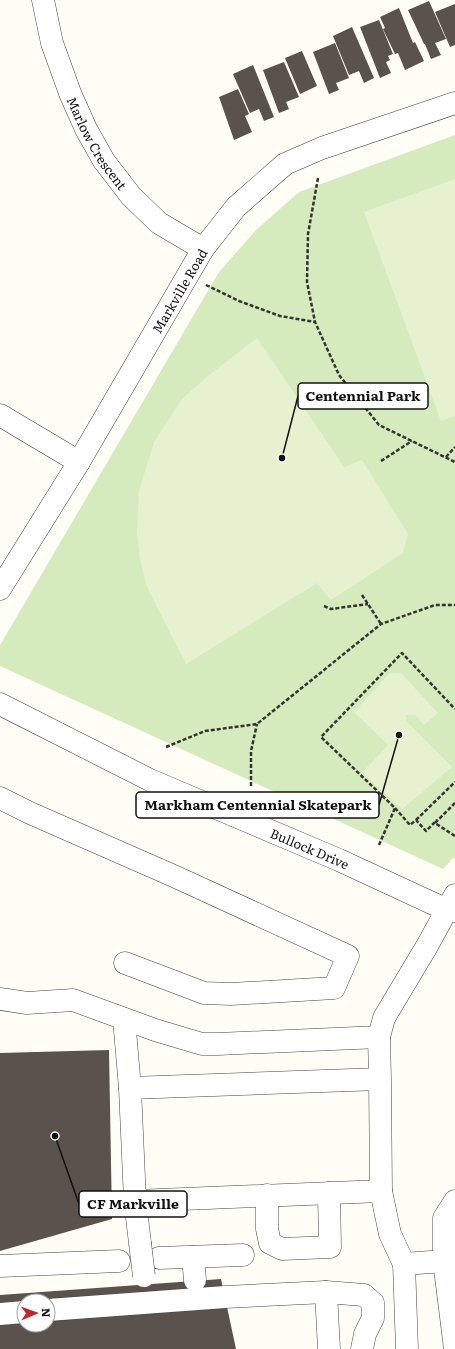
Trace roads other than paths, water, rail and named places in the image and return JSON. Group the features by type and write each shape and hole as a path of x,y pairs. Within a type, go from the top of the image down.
{"street":[{"name":"Marlow Crescent","path":"44,0 52,43 70,93 86,129 104,161 131,196 159,223 204,249"},
{"name":"Markville Road","path":"0,589 79,462 204,249 236,207 285,164 322,148 455,102"},
{"path":"0,415 79,462"},
{"name":"Bullock Drive","path":"0,704 150,780 453,908"},
{"path":"0,798 30,813 170,874 348,956 334,988 231,994 204,993 125,963"},
{"path":"407,1349 404,1264 390,1234 381,1191 379,1037 384,1018 453,908"},
{"path":"0,999 27,1003 73,1000 155,1030 202,1044 379,1037"},
{"path":"124,1019 130,1088 135,1201 150,1253 144,1284 152,1302"},
{"path":"130,1088 380,1079"},
{"path":"135,1201 381,1191"},
{"path":"267,1196 267,1229 270,1243 282,1249 330,1247 329,1193"},
{"path":"454,1349 444,1261 444,1218 455,1201"},
{"path":"150,1253 193,1257 243,1255"},
{"path":"193,1257 195,1280"},
{"path":"0,1266 118,1261"},
{"path":"404,1264 444,1261"},
{"path":"326,1292 329,1349"},
{"path":"56,1309 225,1297 326,1292 364,1295 373,1303 373,1318 365,1334 362,1349"},
{"path":"0,1314 16,1313"}],"place":[{"name":"Centennial Park","path":"282,458"},
{"name":"Markham Centennial Skatepark","path":"399,735"},
{"name":"CF Markville","path":"55,1136"}]}
